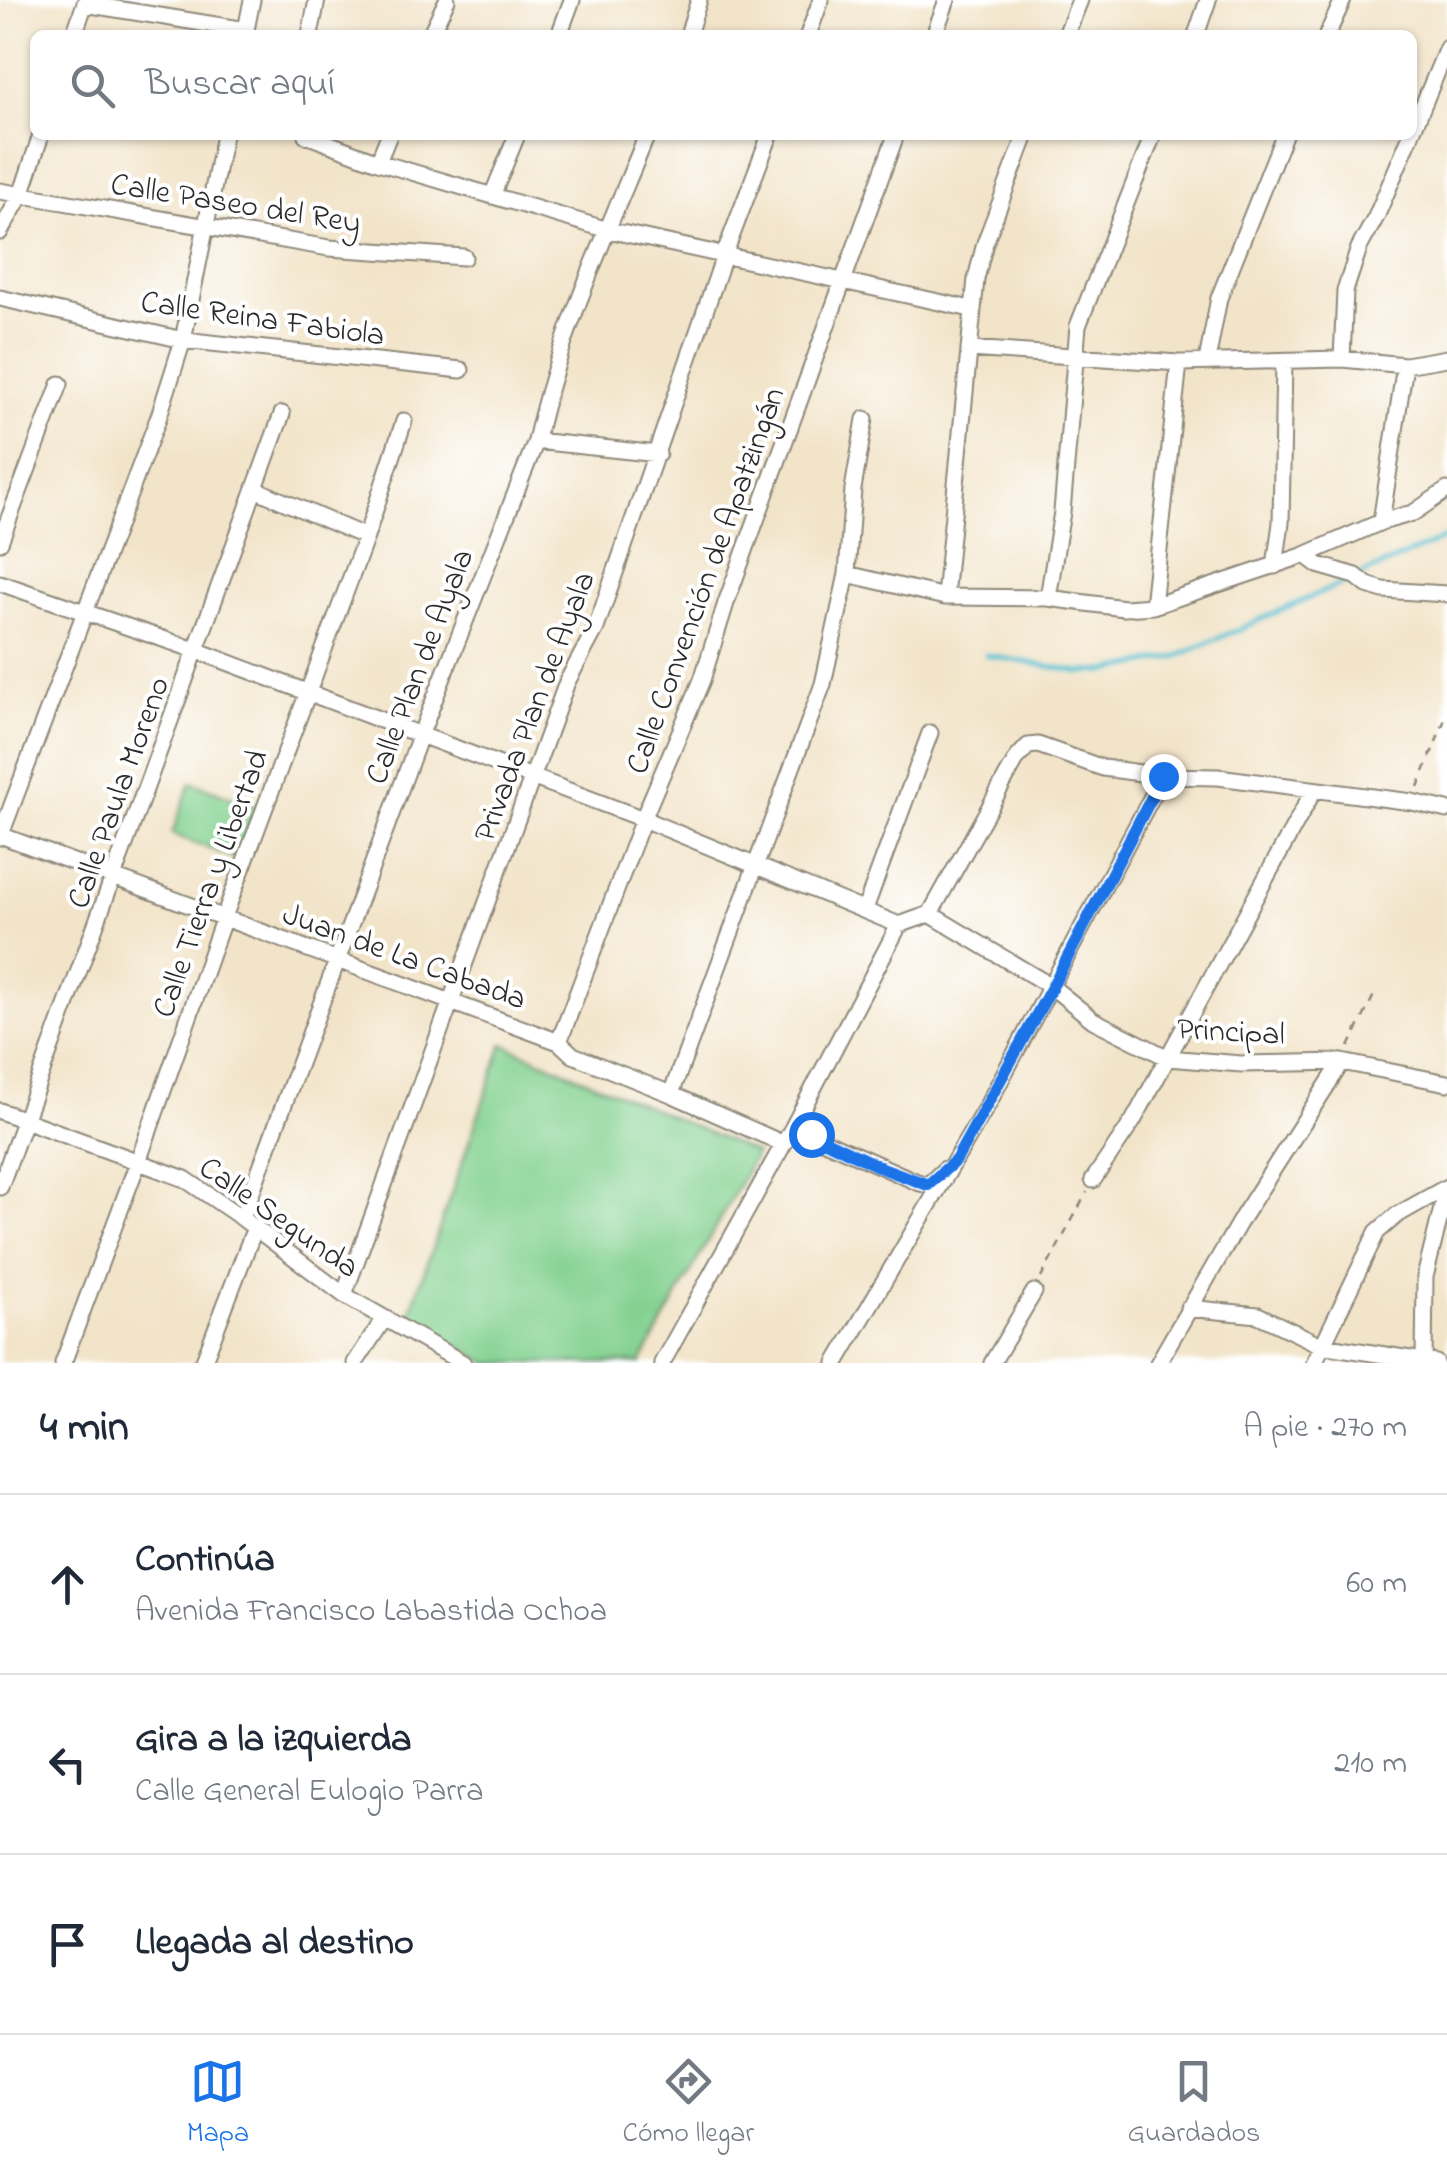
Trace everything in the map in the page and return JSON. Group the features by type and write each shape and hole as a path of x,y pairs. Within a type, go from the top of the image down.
{"street":[{"path":"246,30 252,0"},
{"path":"311,30 317,0"},
{"path":"432,30 447,0"},
{"path":"561,30 572,0"},
{"path":"690,30 699,0"},
{"path":"810,30 821,0"},
{"path":"936,30 947,0"},
{"path":"1068,30 1080,0"},
{"path":"1198,30 1208,0"},
{"path":"1330,30 1343,0"},
{"path":"76,30 85,2 235,30"},
{"path":"1417,119 1447,48"},
{"path":"0,232 21,195 39,140"},
{"path":"0,836 159,416 183,340 223,140"},
{"path":"319,140 378,162 608,230 971,309"},
{"path":"378,162 387,140"},
{"path":"492,196 515,140"},
{"name":"Calle Plan de Ayala","path":"203,1363 337,961 536,441 545,399 608,230 646,140"},
{"name":"Privada Plan de Ayala","path":"344,1295 567,682 596,628 768,140"},
{"name":"Calle Convención de Apatzingán","path":"559,1042 643,818 702,680 894,140"},
{"path":"946,596 971,309 985,243 1024,140"},
{"path":"1048,598 1064,494 1074,358 1083,311 1151,140"},
{"path":"1207,361 1224,285 1282,140"},
{"path":"1342,359 1345,291 1359,248 1376,218 1408,140"},
{"name":"Calle Paseo del Rey","path":"0,191 328,248 464,258"},
{"name":"Calle Reina Fabiola","path":"0,298 183,340 462,370"},
{"path":"969,348 1179,363 1342,359 1404,365 1447,358"},
{"path":"1275,566 1282,503 1284,361"},
{"path":"1153,606 1179,363"},
{"path":"1382,522 1404,365"},
{"path":"0,542 60,384"},
{"name":"Calle Paula Moreno","path":"0,1188 282,414"},
{"path":"671,1094 824,684 847,574 865,419"},
{"name":"Calle Tierra y Libertad","path":"62,1363 366,537 404,421"},
{"path":"536,441 658,454"},
{"path":"257,490 366,537"},
{"path":"847,574 946,596 1048,598 1124,608 1153,606 1275,566 1414,513 1447,490"},
{"path":"1305,555 1383,590 1447,594"},
{"path":"0,583 198,651 643,818 899,925"},
{"path":"865,910 930,733"},
{"path":"662,1363 784,1144 899,925 930,914 1017,758 1028,746 1052,748 1103,768 1163,776 1218,777 1447,810"},
{"path":"836,1363 956,1160 1163,776"},
{"path":"1093,1180 1133,1121 1314,790"},
{"name":"Juan de La Cabada","path":"0,836 559,1042 573,1055 784,1144"},
{"name":"Principal","path":"930,914 1052,987 1093,1020 1168,1058 1240,1064 1342,1062 1447,1083"},
{"path":"1158,1363 1188,1308 1342,1062"},
{"name":"Calle Segunda","path":"0,1111 184,1180 344,1295 463,1363"},
{"path":"793,1127 928,1185 956,1160"},
{"path":"1188,1308 1258,1315 1321,1344 1428,1362 1425,1277 1447,1187"},
{"path":"1314,1363 1377,1232 1396,1215 1447,1187"},
{"path":"992,1363 1034,1292"},
{"path":"356,1363 384,1319"}],"path":[{"path":"1412,802 1447,714"},
{"path":"1342,1062 1376,991"},
{"path":"1034,1292 1093,1180"}],"green space":[{"path":"191,782 262,809 242,861 172,834"},
{"path":"503,1044 756,1153 641,1363 488,1363 408,1318"}],"waterway":[{"path":"986,655 1080,672 1106,671 1176,657 1447,537"}],"route":[{"path":"811,1134 928,1185 956,1160 1163,776"}]}
